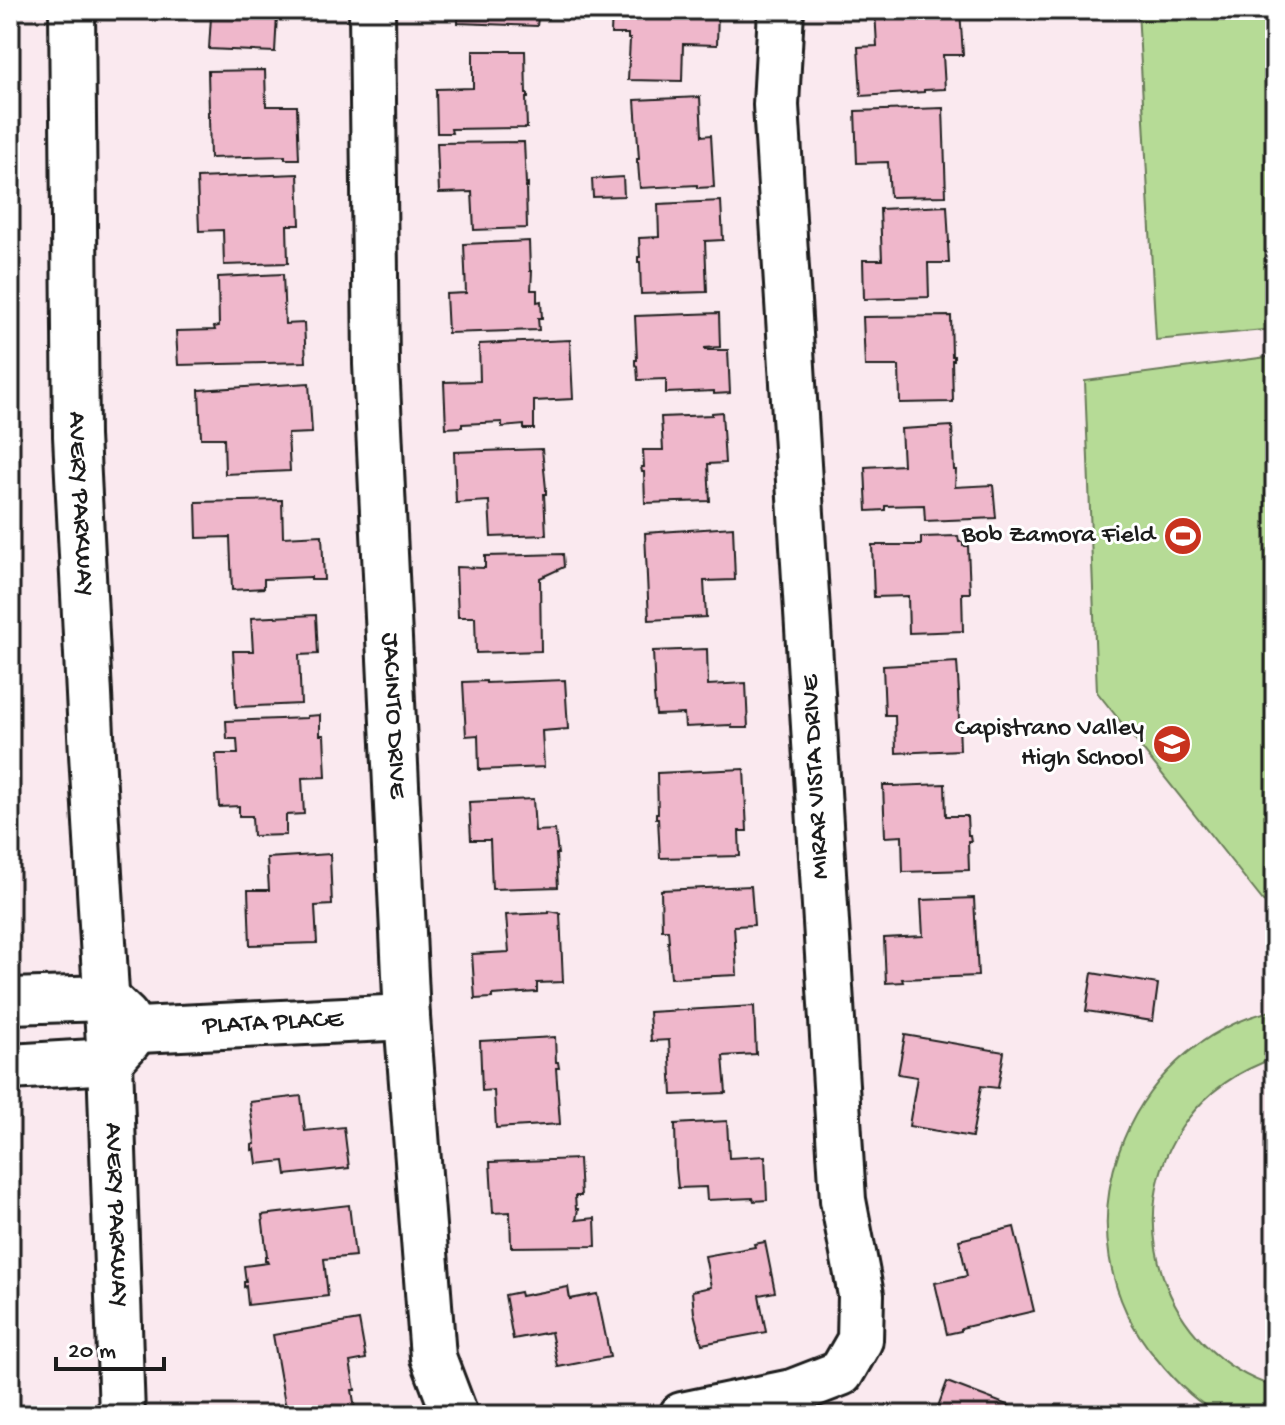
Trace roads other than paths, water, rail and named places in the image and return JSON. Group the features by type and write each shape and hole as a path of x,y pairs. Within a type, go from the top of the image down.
{"street":[{"name":"AVERY PARKWAY","path":"72,10 76,436 110,1061 122,1415"},
{"name":"JACINTO DRIVE","path":"372,10 376,364 407,1017 433,1357 455,1415"},
{"name":"MIRAR VISTA DRIVE","path":"682,1415 792,1392 841,1373 860,1340 861,1295 843,1200 776,105 781,10"},
{"path":"10,1001 106,998 139,1030 110,1061 10,1067"},
{"name":"PLATA PLACE","path":"139,1030 407,1017"}],"place":[{"name":"Bob Zamora Field","path":"1183,536"},
{"name":"Capistrano Valley High School","path":"1172,744"}]}
